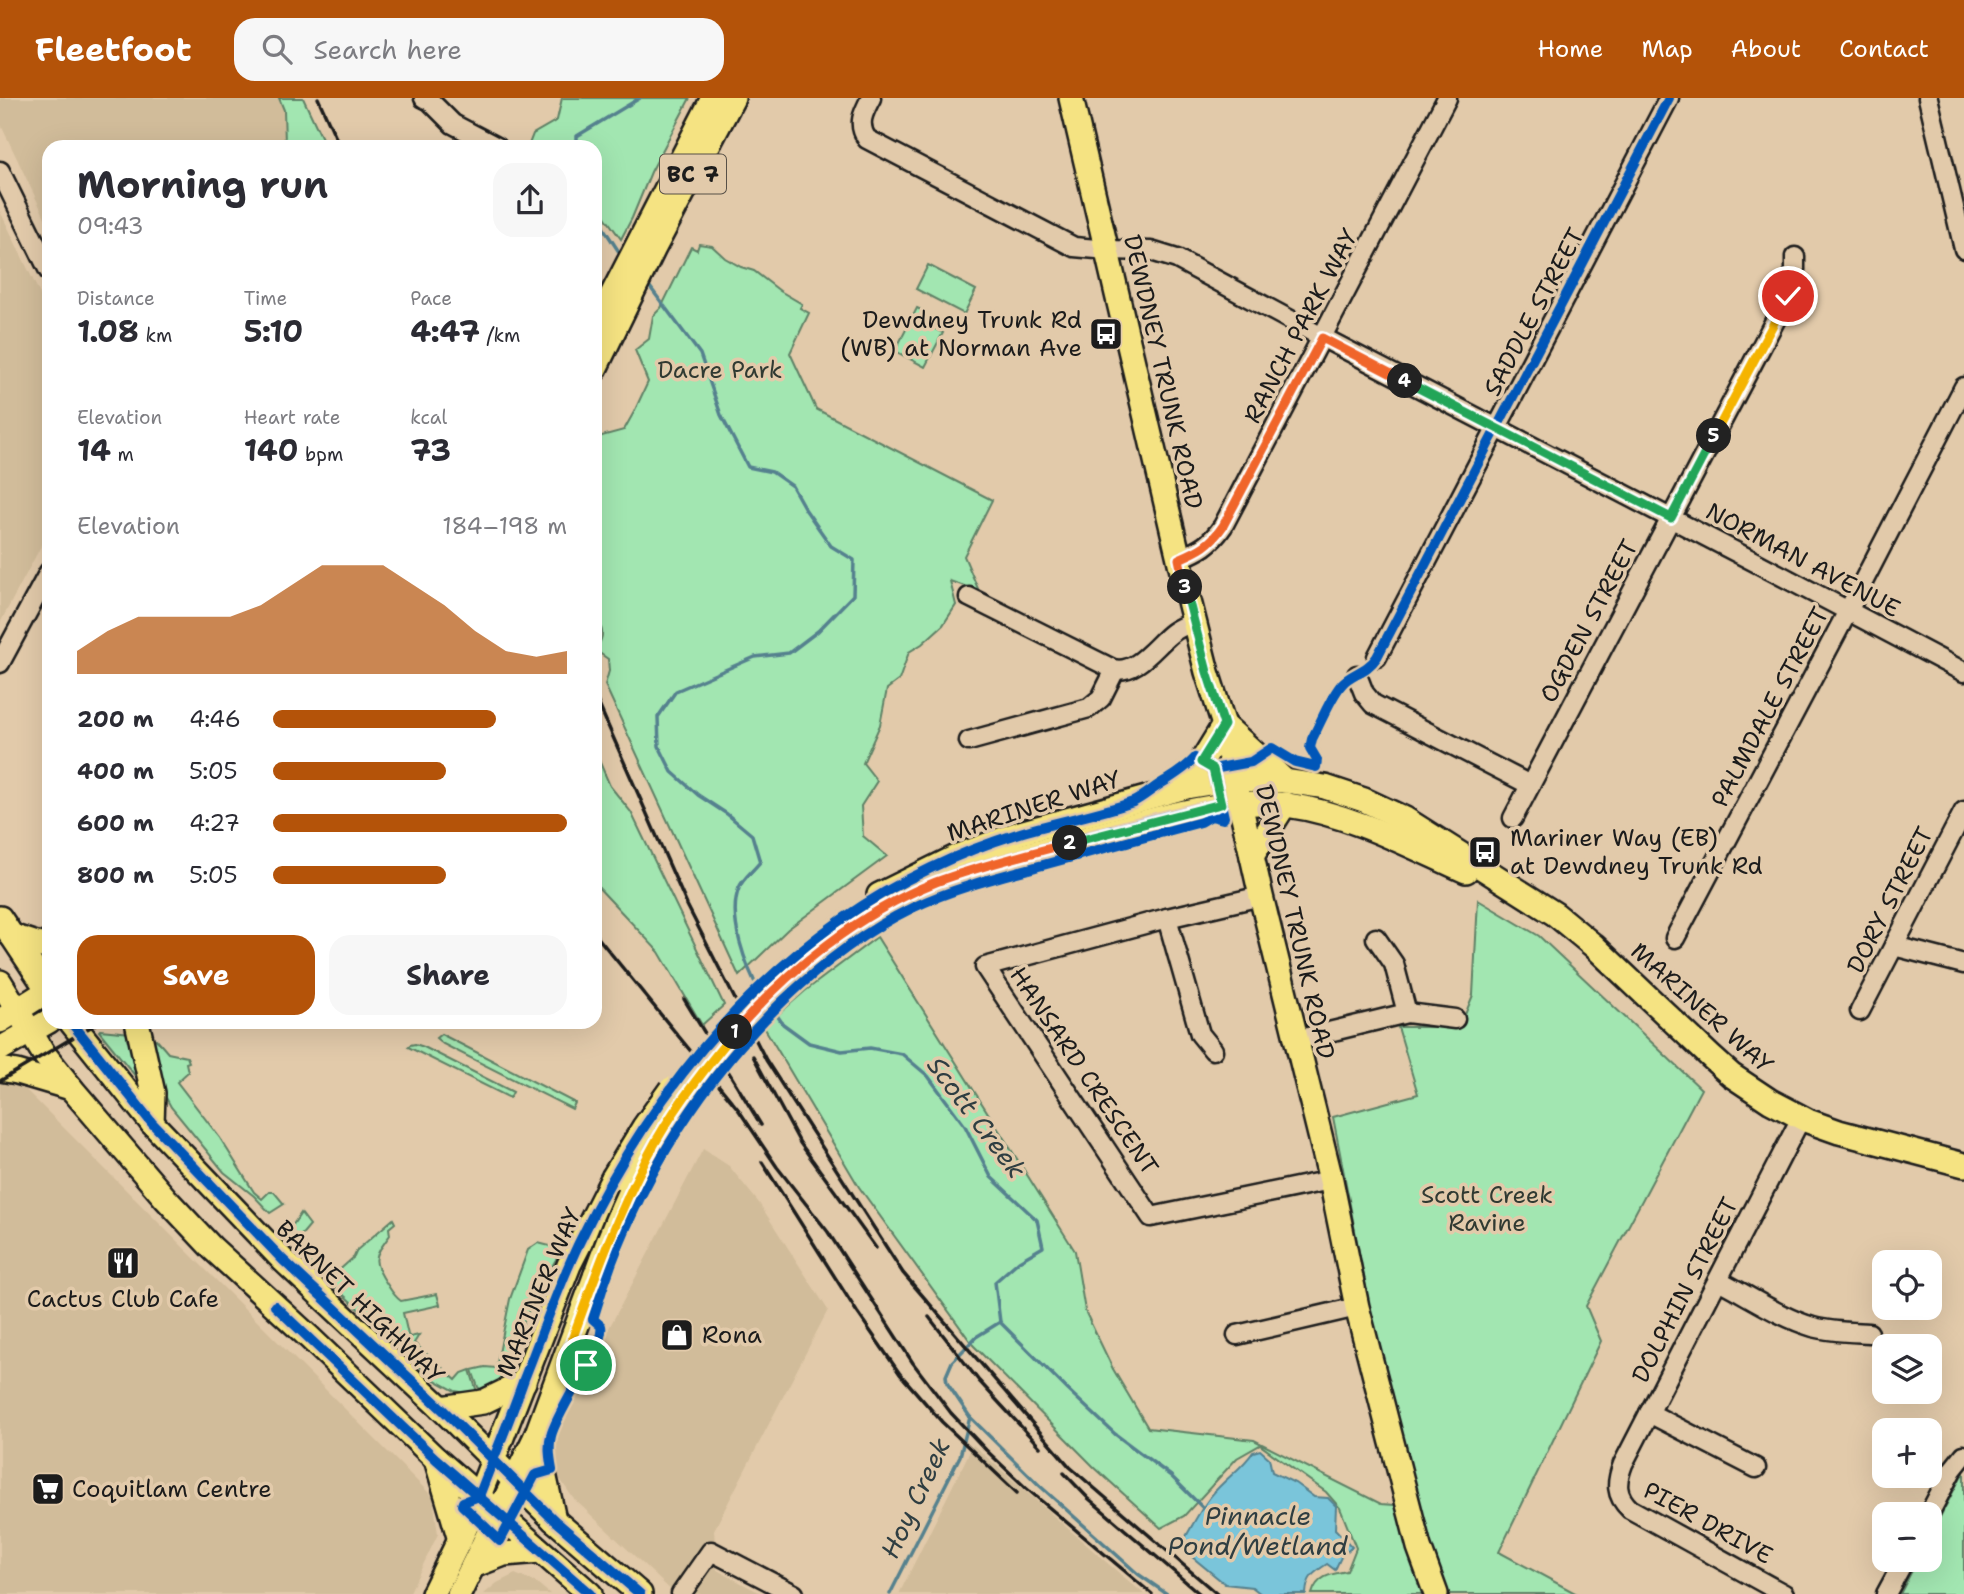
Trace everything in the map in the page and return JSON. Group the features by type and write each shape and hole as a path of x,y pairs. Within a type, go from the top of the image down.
{"main road":[{"name":"BC 7","path":"602,350 628,281 713,98"},
{"name":"BC 7","path":"647,242 733,98"},
{"name":"DEWDNEY TRUNK ROAD","path":"1071,98 1194,621 1224,725 1239,803 1331,1180 1357,1307 1419,1547 1436,1594"},
{"name":"BC 7","path":"602,318 628,281"},
{"path":"1185,787 1224,725 1284,780"},
{"name":"MARINER WAY","path":"459,1594 536,1436 622,1208 649,1153 705,1068 754,1011 800,968 882,901 930,868 1016,834 1185,787 1234,779 1284,780 1325,787 1379,806 1405,819 1539,903 1594,946 1731,1075 1770,1101 1801,1118 1839,1132 1964,1165"},
{"name":"MARINER WAY","path":"433,1594 479,1496 569,1265 603,1197 665,1097 708,1042 758,987 822,932 882,901 971,870 1179,814 1239,803 1285,804 1352,820 1539,903"},
{"path":"1252,856 1285,804"},
{"path":"6,927 42,945"},
{"path":"6,927 42,981"},
{"path":"0,982 9,1015"},
{"path":"9,1015 42,995"},
{"path":"9,1015 40,1027"},
{"path":"0,1049 40,1027"},
{"path":"40,1027 44,1054 166,1199 212,1248 436,1459 590,1594"},
{"name":"BARNET HIGHWAY","path":"77,1029 152,1123 291,1268 441,1408 554,1520 640,1594"},
{"path":"139,1029 153,1093 152,1123"},
{"path":"0,1069 71,1088"},
{"path":"441,1408 483,1402 524,1382"},
{"path":"536,1436 554,1520"},
{"path":"436,1459 460,1540"},
{"path":"473,1566 504,1554 540,1550"}],"street":[{"path":"424,98 453,124 484,140"},
{"path":"443,114 452,98"},
{"name":"NORMAN AVENUE","path":"871,98 860,118 862,132 867,139 1074,247 1151,251 1169,255 1322,338 1964,672"},
{"name":"RANCH PARK WAY","path":"1179,559 1202,549 1214,539 1223,526 1447,98"},
{"name":"SADDLE STREET","path":"1377,657 1670,98"},
{"path":"1928,98 1964,249"},
{"path":"0,171 42,257"},
{"name":"OGDEN STREET","path":"1513,818 1788,296 1795,270 1795,257"},
{"name":"PALMDALE STREET","path":"1675,938 1964,387"},
{"path":"0,663 42,585"},
{"path":"969,597 1115,670 1134,666 1172,633 1194,621"},
{"path":"968,741 1089,708 1101,698 1115,670"},
{"path":"1357,675 1373,704 1530,785"},
{"name":"DORY STREET","path":"1860,1011 1964,811"},
{"name":"HANSARD CRESCENT","path":"1261,896 1167,918 985,967 1152,1217 1331,1180"},
{"path":"1167,918 1200,1034 1213,1050"},
{"path":"1376,938 1394,964 1407,1013"},
{"path":"1894,946 1964,964"},
{"path":"1296,1040 1407,1013 1455,1019"},
{"name":"DOLPHIN STREET","path":"1616,1486 1623,1464 1801,1118"},
{"path":"1718,1280 1812,1326 1838,1332 1869,1333"},
{"path":"1237,1335 1357,1307"},
{"path":"1649,1413 1756,1468"},
{"path":"1935,1502 1952,1470 1964,1455"},
{"name":"PIER DRIVE","path":"1616,1486 1623,1503 1630,1509 1784,1594"},
{"path":"681,1594 711,1551 794,1594"},
{"path":"1886,1594 1898,1572"}],"shaded area":[{"path":"0,98 283,98 293,121 283,140 42,140 42,211 0,123"},
{"path":"0,211 42,298 42,544 0,623"},
{"path":"3,1067 433,1497 438,1534 409,1594 0,1594 0,1068"},
{"path":"703,1149 729,1166 759,1203 828,1310 714,1530 717,1570 762,1594 675,1594 573,1498 560,1479 554,1458 555,1431"},
{"path":"973,1445 1105,1561 1144,1594 899,1594"},
{"path":"515,1574 537,1583 550,1594 484,1594 497,1583"}],"green space":[{"path":"279,98 303,98 323,140 285,140 284,110"},
{"path":"562,98 690,98 651,172 621,239 602,213 602,140 531,140 533,134 557,120"},
{"name":"Dacre Park","path":"699,244 712,246 725,258 754,271 802,304 800,308 809,313 790,353 816,409 992,500 964,556 979,591 950,581 956,605 943,625 909,652 899,680 887,689 880,725 863,763 877,781 861,806 863,836 887,856 788,929 739,976 605,685 609,671 608,659 602,655 602,436 624,430 634,412 648,382 635,350 649,339 653,316 661,308 691,247 697,250"},
{"path":"928,265 976,290 964,314 916,289"},
{"path":"917,308 925,312 921,321 943,333 925,367 895,351"},
{"path":"602,767 610,786 631,812 724,1005 702,1025 659,952 602,891"},
{"name":"Scott Creek Ravine","path":"1478,900 1539,936 1701,1089 1586,1306 1601,1341 1499,1552 1577,1594 1312,1594 1321,1580 1347,1571 1356,1548 1340,1508 1326,1492 1260,1445 1237,1458 1184,1516 1161,1528 1094,1467 973,1345 859,1187 764,1027 805,991 877,937 1075,1251 1085,1311 1113,1369 1148,1428 1254,1440 1381,1504 1408,1506 1333,1117 1418,1094 1398,1027 1460,1027 1473,995"},
{"path":"99,1031 131,1033 141,1083"},
{"path":"441,1034 575,1103 572,1109 443,1044 436,1038"},
{"path":"156,1039 168,1053 187,1057 188,1072 177,1082 220,1138 254,1192 262,1199 269,1192 274,1192 284,1204 270,1213 224,1172 171,1107 164,1094 152,1041"},
{"path":"415,1044 513,1092 510,1098 408,1047"},
{"path":"301,1213 310,1225 299,1238 333,1272 332,1283 307,1260 303,1249 288,1232"},
{"path":"393,1219 395,1223 389,1228 390,1235 376,1259 378,1269 401,1301 437,1294 440,1305 403,1313 408,1335 419,1335 414,1343 456,1380 462,1373 470,1370 477,1392 455,1391 433,1379 334,1286 335,1274 354,1257 357,1250"},
{"path":"538,1243 554,1247 558,1256 551,1268 548,1268 505,1372 498,1381 482,1391 472,1370 496,1368 510,1299 528,1250"},
{"path":"1964,1471 1964,1594 1900,1594 1911,1572 1942,1572 1942,1513"}],"water":[{"name":"Pinnacle Pond/Wetland","path":"1260,1450 1269,1458 1272,1472 1295,1483 1314,1497 1328,1498 1336,1506 1335,1529 1352,1547 1341,1557 1335,1570 1327,1564 1314,1573 1309,1579 1306,1594 1261,1594 1252,1587 1225,1584 1180,1547 1211,1496 1253,1452"}],"waterway":[{"name":"Scott Creek","path":"577,140 577,136 640,98"},
{"name":"Scott Creek","path":"602,226 623,258"},
{"name":"Scott Creek","path":"647,283 700,354 721,415 748,467 772,472 792,486 831,546 854,560 853,595 818,631 789,653 755,657 676,691 658,717 659,746 672,772 752,835 760,862 741,885 735,913 744,957 761,994"},
{"name":"Scott Creek","path":"772,1008 783,1024 809,1043 842,1051 870,1048 902,1054 928,1076 965,1126 991,1177 1037,1220 1043,1247 1019,1261 995,1282 1000,1322"},
{"name":"Scott Creek","path":"1000,1322 976,1337 952,1362 946,1376 947,1383 970,1417 1040,1486 1138,1574 1167,1594"},
{"path":"1000,1322 1115,1434 1171,1476 1203,1508"},
{"name":"Hoy Creek","path":"890,1594 960,1456 970,1417"}],"railway":[{"path":"318,98 337,140"},
{"path":"602,712 687,905 766,1060 903,1273 1070,1467 1217,1594"},
{"path":"602,943 738,1109 777,1167 828,1232 913,1363 951,1413 1026,1488 1152,1594"},
{"path":"684,999 761,1125"},
{"path":"0,1081 87,1029"},
{"path":"753,1056 800,1143 876,1248"},
{"path":"762,1162 857,1312 900,1374 942,1422 1017,1493"},
{"path":"929,1317 979,1381 1040,1447"},
{"path":"1064,1473 1088,1498 1200,1594"}],"cycle path":[{"path":"1213,769 1251,762 1272,748 1295,762 1316,767 1317,760 1310,748 1330,703 1342,684 1377,657 1669,98"},
{"path":"1195,758 1213,769 1223,819 1211,816 1201,822 976,884 912,908 878,927 829,961 784,1000 751,1034 693,1108 667,1147 645,1188 625,1230 593,1319 601,1326 601,1335 551,1436 549,1449 552,1470 535,1475 500,1541 462,1505 463,1502 479,1496 564,1276 609,1185 643,1129 681,1075 723,1025 769,978 819,936 873,899 931,868 984,845 1133,802 1181,771 1195,758"},
{"path":"651,1150 701,1074 761,1004 794,972 867,917 924,887 959,874 1132,825 1218,805"},
{"path":"77,1029 152,1123 283,1260 441,1408 554,1520 640,1594"},
{"path":"275,1306 436,1459 590,1594"}],"place":[{"name":"Dewdney Trunk Rd (WB) at Norman Ave","path":"1106,334"},
{"name":"Mariner Way (EB) at Dewdney Trunk Rd","path":"1485,852"},
{"name":"Cactus Club Cafe","path":"123,1263"},
{"name":"Rona","path":"677,1335"},
{"name":"Coquitlam Centre","path":"48,1489"}],"route":[{"path":"586,1365 583,1370 569,1348 619,1216 649,1153 705,1068 754,1011 800,968 860,922 935,883 971,870 1221,804 1213,769 1201,762 1224,725 1207,672 1179,559 1202,549 1214,539 1223,526 1322,338 1671,518 1788,296"}]}
